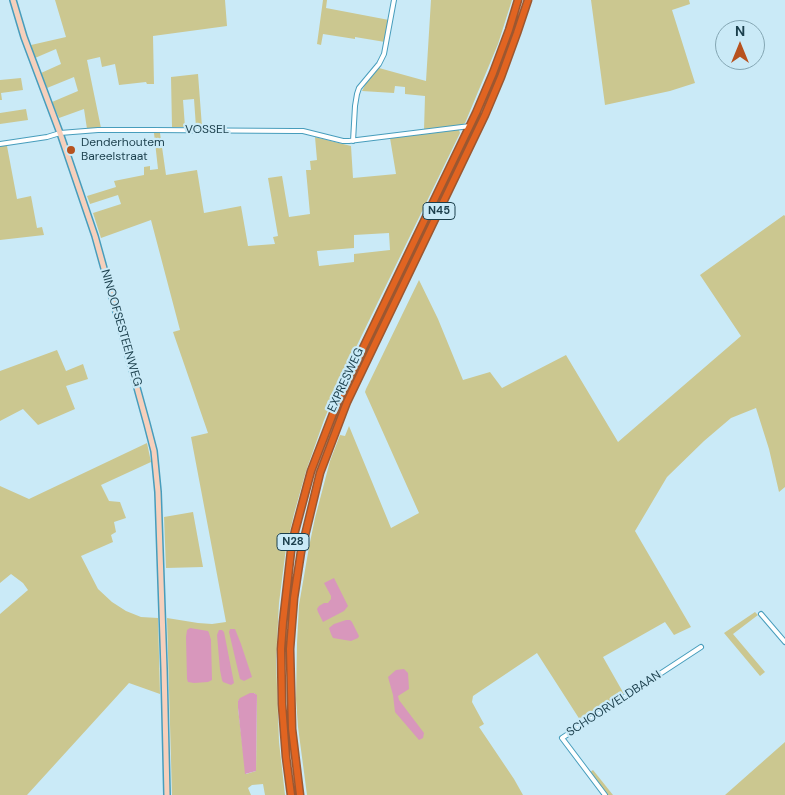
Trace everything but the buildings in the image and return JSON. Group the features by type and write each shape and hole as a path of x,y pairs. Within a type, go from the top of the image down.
{"highway":[{"name":"EXPRESWEG","path":"291,795 282,704 281,649 291,552 311,471 339,398 470,126 493,73 518,0"},
{"name":"EXPRESWEG","path":"300,795 292,729 290,649 301,552 320,474 340,418 480,125 501,77 528,0"}],"street":[{"name":"NINOOFSESTEENWEG","path":"12,0 95,236 154,450 158,492 168,795"},
{"path":"353,141 357,94 359,88 379,64 384,54 394,0"},
{"name":"VOSSEL","path":"0,144 47,137 60,133 98,130 293,131 343,141 353,141 470,126"},
{"path":"761,614 785,642"},
{"name":"SCHOORVELDBAAN","path":"606,795 562,738 701,647"}],"shaded area":[{"path":"55,0 225,0 227,26 153,36 154,84 147,84 146,82 119,85 115,64 102,67 100,57 87,60 101,128 87,129 84,109 59,118 52,102 78,91 74,77 47,88 41,73 61,64 56,49 35,58 31,45 66,37"},
{"path":"323,0 327,0 326,8 389,20 385,42 323,34 321,45 317,44"},
{"path":"431,0 512,0 498,44 465,123 459,126 424,130 425,96 405,94 405,87 395,86 394,93 362,91 367,81 379,68 426,81"},
{"path":"591,0 689,0 690,4 672,10 695,83 670,91 605,105"},
{"path":"198,74 202,127 196,127 194,99 183,100 185,127 172,127 171,77"},
{"path":"21,78 23,90 1,93 2,100 0,100 0,80"},
{"path":"26,109 28,120 0,124 0,113"},
{"path":"457,130 460,133 344,372 306,471 294,514 286,548 279,603 276,660 279,742 285,795 265,795 263,784 252,785 248,788 251,795 172,795 167,618 212,624 226,622 191,437 208,433 173,332 180,330 151,220 101,238 93,213 121,204 118,195 90,204 87,196 116,187 114,181 144,175 144,167 150,166 150,170 158,169 154,133 160,133 166,175 197,170 204,213 241,206 248,246 275,244 273,237 278,236 268,178 282,176 289,217 310,214 306,170 311,170 310,161 317,160 315,137 351,146 353,178 396,174 390,138","holes":["389,233 390,250 354,254 354,262 319,266 317,251 354,248 354,235","254,693 257,696 256,771 246,774 238,701"]},
{"path":"0,146 7,146 17,199 31,196 37,228 42,227 44,235 0,240"},
{"path":"784,215 785,487 779,492 769,449 756,408 731,418 667,477 635,531 691,627 674,635 665,622 603,657 624,694 582,723 537,653 473,696 472,702 484,724 479,727 523,795 307,795 296,699 297,643 299,605 315,518 330,461 340,435 345,436 349,426 391,528 419,513 365,392 419,280 438,319 463,380 490,372 502,388 566,355 618,442 741,336 700,275"},
{"path":"57,350 66,371 83,364 88,379 66,386 75,409 38,425 23,409 0,421 0,371"},
{"path":"147,443 151,462 101,485 109,501 120,502 126,518 114,522 116,532 111,535 113,542 81,556 98,589 112,602 126,611 141,617 158,618 160,694 129,683 27,795 0,795 0,614 28,590 23,583 11,574 0,583 0,486 29,499"},
{"path":"193,512 203,567 166,568 164,517"},
{"path":"334,578 348,606 344,611 323,622 317,609 324,603 328,603 331,599 324,583"},
{"path":"755,612 758,615 733,634 765,672 760,676 724,633"},
{"path":"346,620 352,622 359,636 358,638 351,641 333,638 329,628"},
{"path":"190,628 208,631 209,633 211,640 212,680 208,682 194,683 188,682 187,679 186,637 187,630"},
{"path":"230,629 235,629 252,677 244,681 240,679 229,632"},
{"path":"219,630 224,632 234,683 231,685 222,680 217,635"},
{"path":"404,669 408,673 409,689 398,696 424,733 423,738 419,740 395,712 388,677 396,670"},
{"path":"250,693 257,695 256,771 245,774 238,701"},
{"path":"785,742 785,795 725,795"},
{"path":"593,770 613,795 607,795 589,773"}],"place":[{"name":"Denderhoutem Bareelstraat","path":"71,150"}]}
